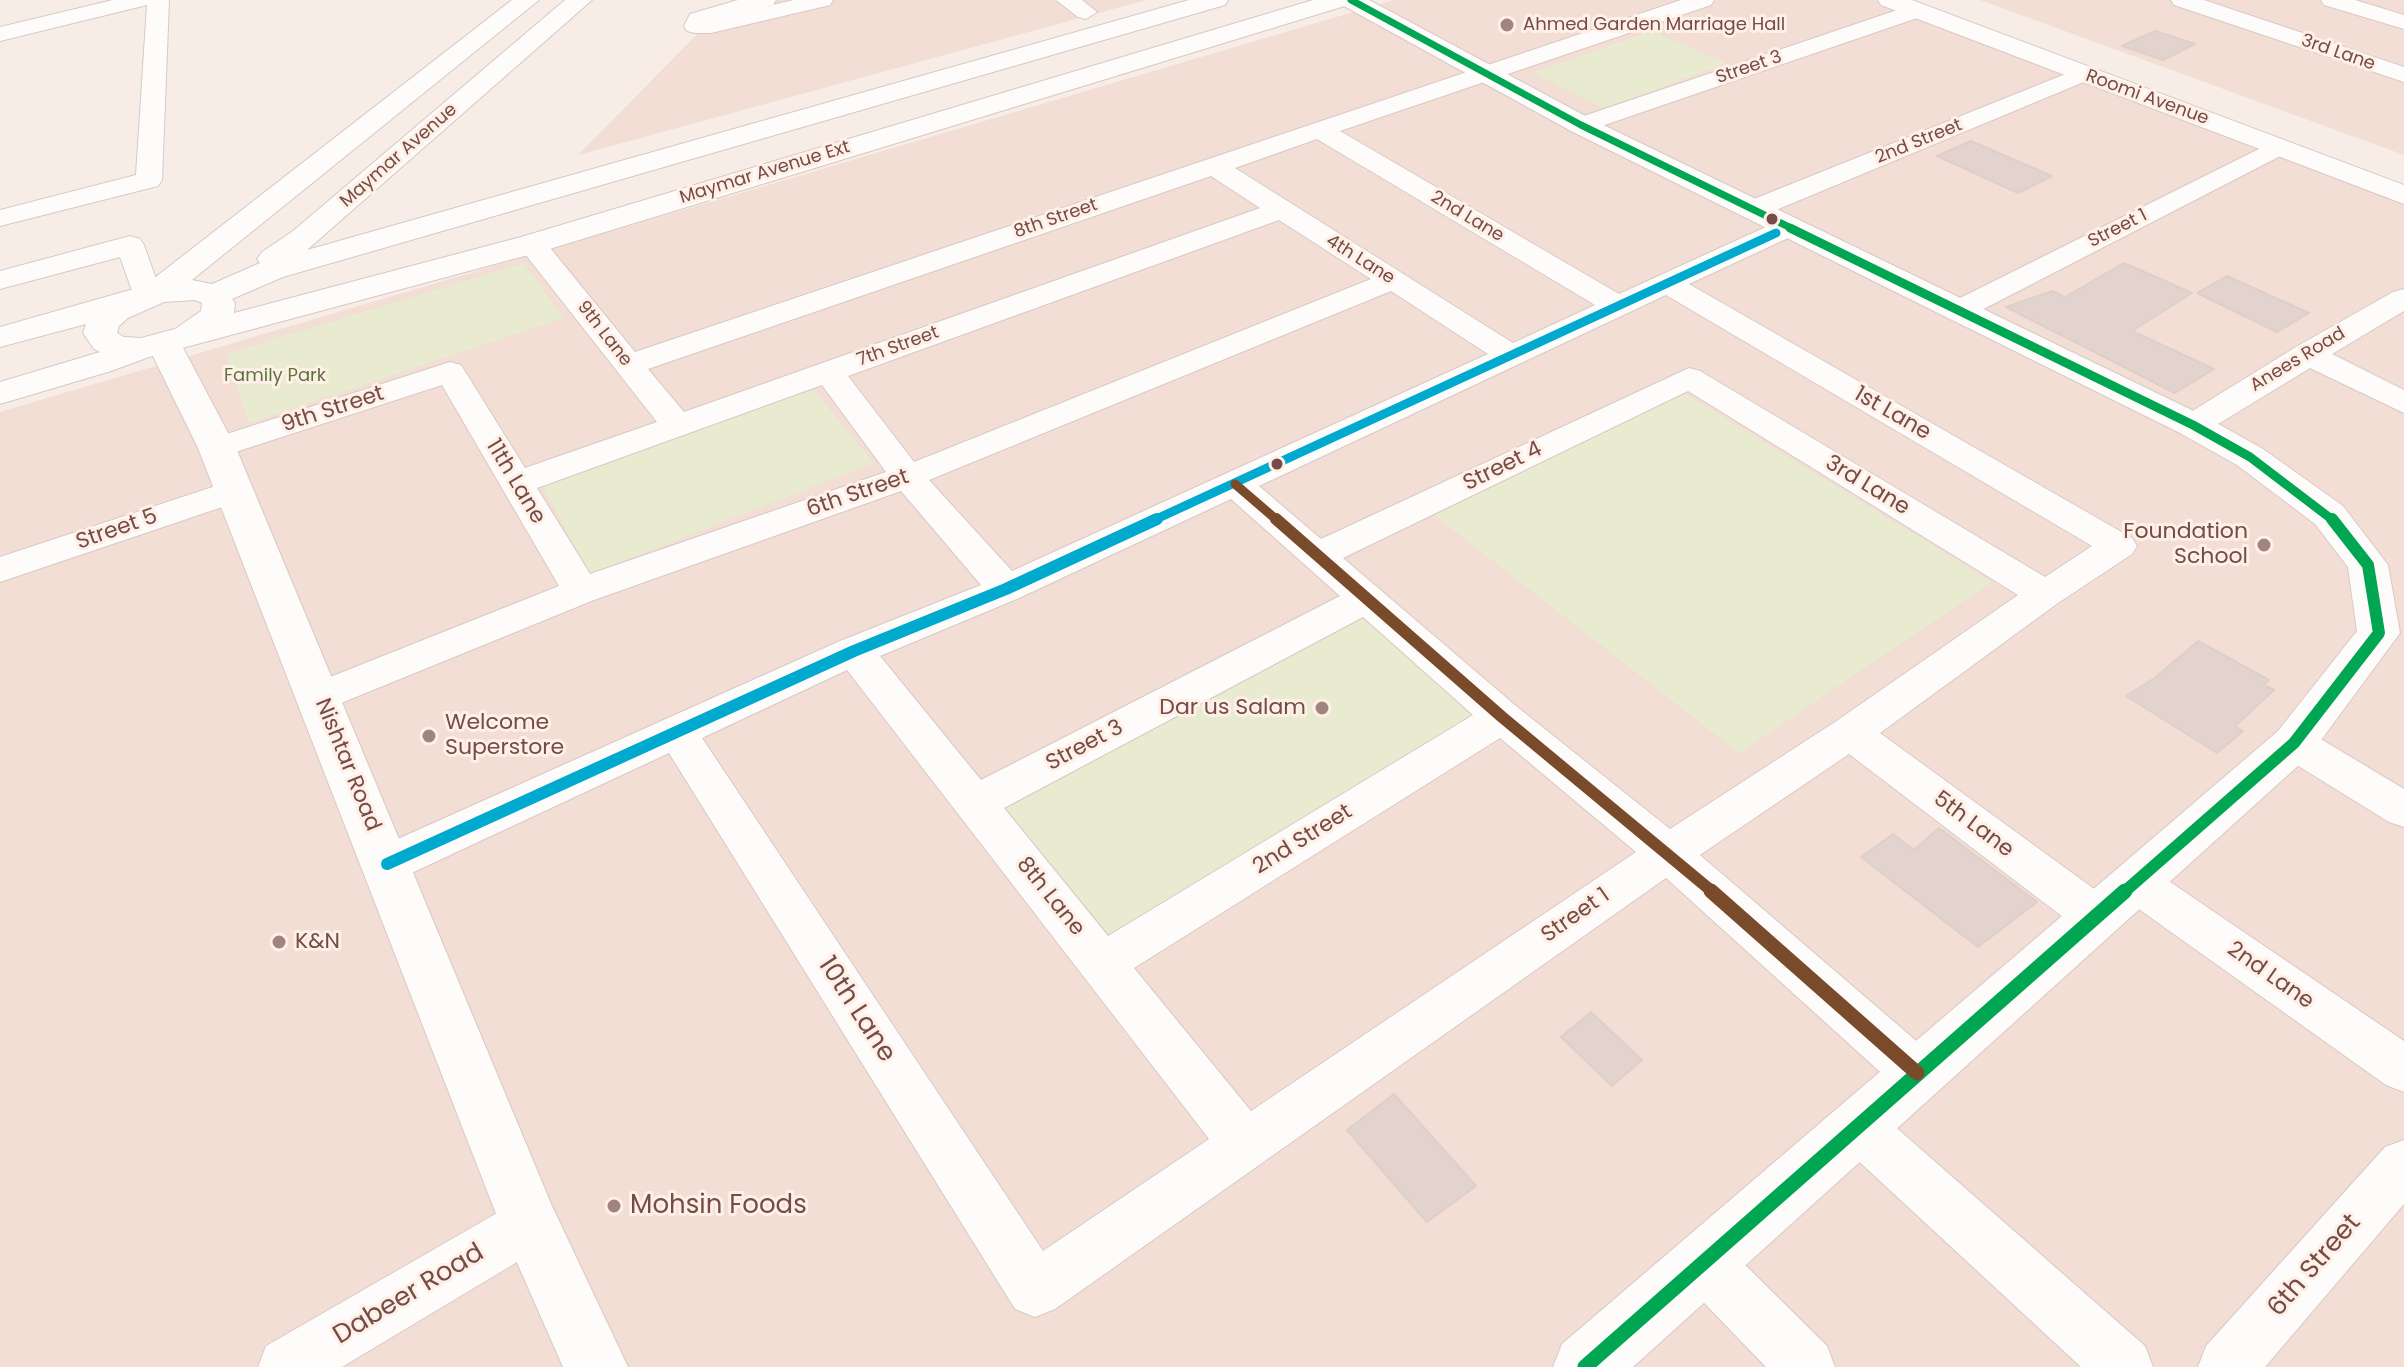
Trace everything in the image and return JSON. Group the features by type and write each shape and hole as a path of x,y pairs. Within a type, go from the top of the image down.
{"street":[{"path":"1,39 141,0"},
{"path":"0,218 149,180 158,0"},
{"name":"Maymar Avenue","path":"164,342 120,347 106,342 100,333 103,322 146,297 527,0"},
{"name":"Maymar Avenue","path":"209,294 270,261 304,238 580,0"},
{"path":"765,0 712,13 698,19 695,26 711,26 822,0"},
{"name":"Maymar Avenue Ext","path":"209,294 272,270 1216,0"},
{"name":"Maymar Avenue Ext","path":"0,393 164,342 532,244 1339,0"},
{"path":"1351,0 1581,125 2193,425 2250,457 2329,515 2368,565 2379,633 2294,743 1585,1367"},
{"path":"1484,72 1703,0"},
{"name":"Roomi Avenue","path":"1890,0 1930,5 2404,171"},
{"name":"3rd Lane","path":"2182,0 2404,75"},
{"path":"2332,0 2404,22"},
{"name":"Roomi Avenue","path":"1930,5 2083,74 2404,195"},
{"name":"Street 3","path":"1581,125 1930,5"},
{"name":"8th Street","path":"628,365 1484,72"},
{"name":"2nd Street","path":"1772,218 2083,74"},
{"name":"2nd Lane","path":"1318,129 1616,305"},
{"name":"Street 1","path":"1957,311 2279,147"},
{"name":"4th Lane","path":"1212,165 1509,354"},
{"name":"7th Street","path":"515,484 1280,210"},
{"path":"387,864 854,651 1006,589 1666,283 1772,218"},
{"name":"9th Lane","path":"532,244 677,425"},
{"path":"0,280 130,245 146,297"},
{"name":"6th Street","path":"319,697 581,591 907,477 1393,280"},
{"name":"1st Lane","path":"1666,283 2119,546"},
{"path":"0,337 178,290 209,294 219,303 217,314 206,325 164,342"},
{"name":"Anees Road","path":"2193,425 2404,298"},
{"name":"Nishtar Road","path":"164,342 226,469 530,1224 596,1367"},
{"path":"2307,354 2404,403"},
{"name":"9th Street","path":"226,469 450,372"},
{"name":"11th Lane","path":"450,372 581,591"},
{"path":"829,372 907,477 1006,589"},
{"name":"3rd Lane","path":"1689,378 2045,594"},
{"name":"Street 4","path":"1317,556 1689,378"},
{"name":"Street 5","path":"0,570 226,469"},
{"path":"1235,484 1502,717 1668,853 1917,1073"},
{"name":"Street 1","path":"1035,1289 2119,546"},
{"name":"Street 3","path":"975,803 1366,599"},
{"name":"8th Lane","path":"854,651 1245,1144"},
{"name":"2nd Street","path":"1103,963 1502,717"},
{"name":"10th Lane","path":"677,732 1035,1289"},
{"name":"5th Lane","path":"1850,733 2096,916"},
{"path":"2294,743 2404,810"},
{"name":"2nd Lane","path":"2135,882 2404,1069"},
{"path":"1857,1126 2124,1367"},
{"name":"6th Street","path":"2227,1367 2404,1165"},
{"name":"Dabeer Road","path":"287,1367 530,1224"},
{"path":"1703,1262 1806,1367"}],"shaded area":[{"path":"731,0 1146,0 578,155"},
{"path":"1394,0 1897,0 2404,190 2404,1367 0,1367 0,412"},
{"path":"1980,0 2404,0 2404,155"}],"green space":[{"path":"1651,31 1726,63 1604,108 1532,73"},
{"name":"Family Park","path":"524,263 564,318 249,423 226,354"},
{"path":"813,389 874,463 590,574 542,485"},
{"path":"1684,393 1992,582 1739,753 1434,515"},
{"path":"1365,612 1484,717 1111,937 1006,809"}],"building":[{"path":"2155,31 2195,44 2163,60 2122,46"},
{"path":"1971,141 2052,176 2018,193 1937,156"},
{"path":"2124,263 2192,293 2132,331 2214,369 2175,393 2006,307 2053,291 2065,297"},
{"path":"2227,276 2309,313 2277,332 2197,293"},
{"path":"2198,641 2269,680 2264,685 2274,690 2235,726 2243,731 2217,753 2126,696 2156,677"},
{"path":"1939,828 2037,902 1978,947 1861,857 1893,834 1914,850"},
{"path":"1591,1012 1642,1060 1612,1086 1561,1037"},
{"path":"1394,1094 1476,1186 1427,1222 1347,1130"}],"transit line":[{"path":"1351,0 1581,125 2193,425 2250,457 2329,515 2368,565 2379,633 2294,743 1585,1367"},
{"path":"387,864 854,651 1006,589 1776,233"},
{"path":"1235,484 1502,717 1668,853 1917,1073"}],"place":[{"name":"Ahmed Garden Marriage Hall","path":"1507,25"},
{"name":"Foundation School","path":"2264,545"},
{"name":"Dar us Salam","path":"1322,708"},
{"name":"Welcome Superstore","path":"429,736"},
{"name":"K&N","path":"279,942"},
{"name":"Mohsin Foods","path":"614,1206"}]}
